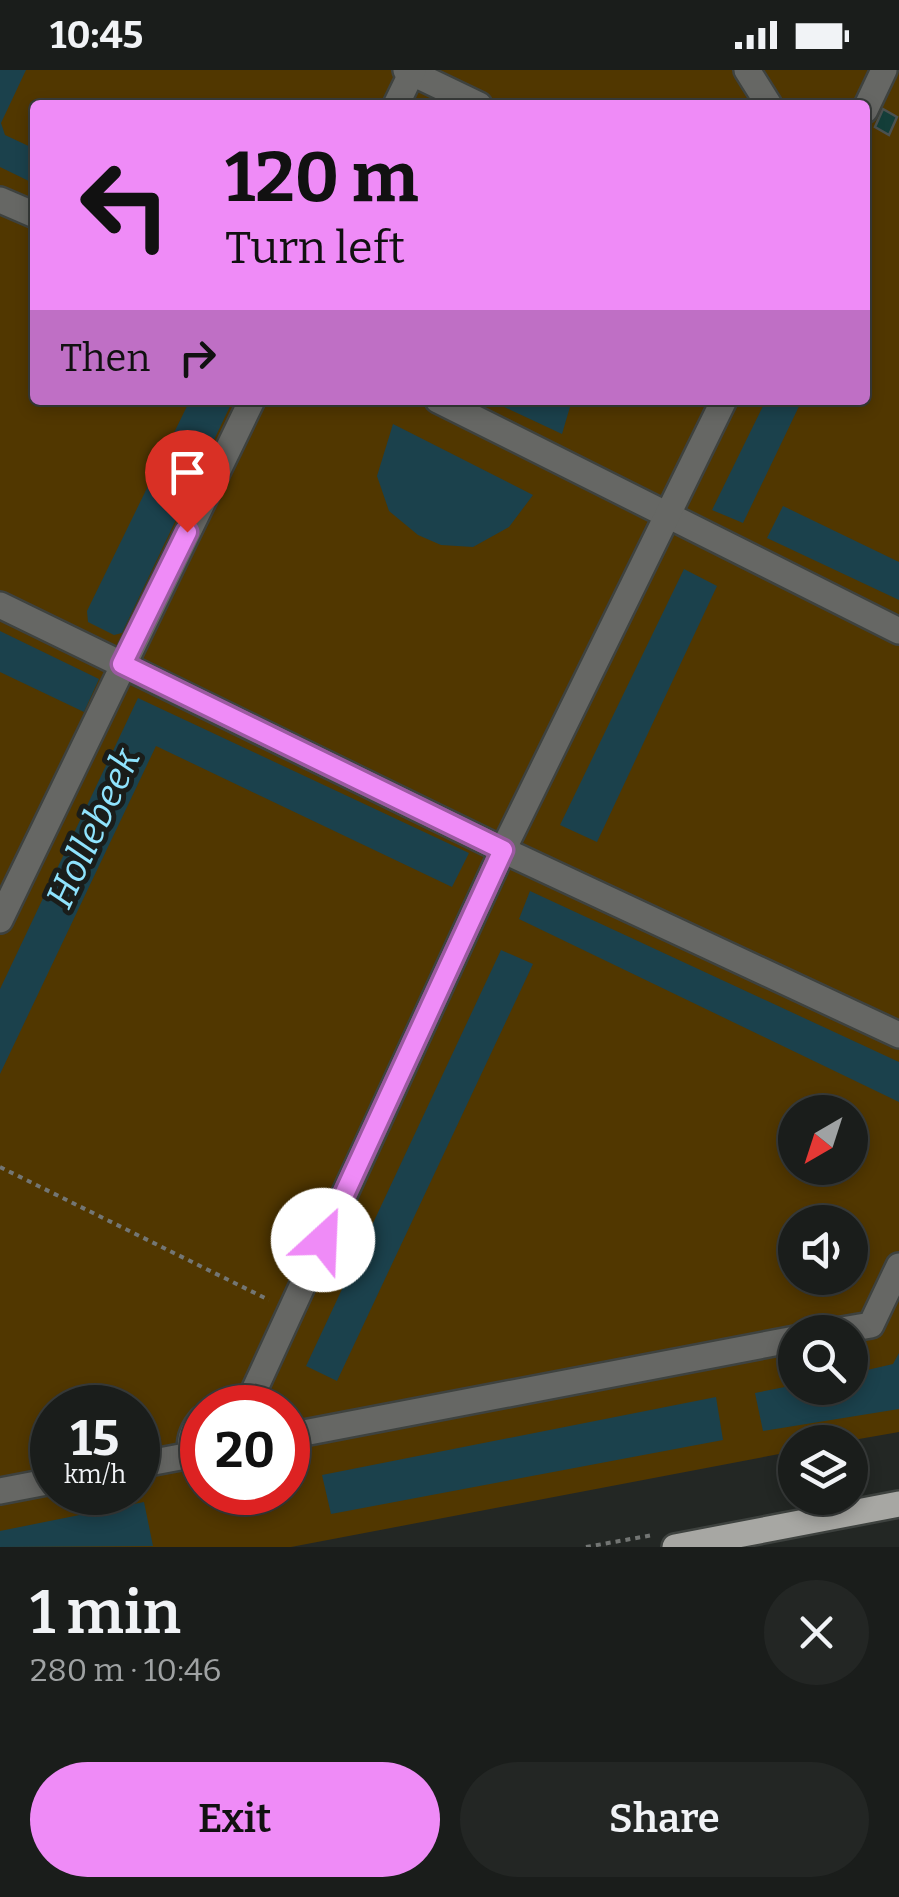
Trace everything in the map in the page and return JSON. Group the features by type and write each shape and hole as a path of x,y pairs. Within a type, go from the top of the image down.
{"main road":[{"path":"674,1547 899,1504"}],"lane":[{"path":"747,70 766,100"},
{"path":"870,100 884,70"},
{"path":"398,100 410,71 469,100"},
{"path":"0,200 30,213"},
{"path":"0,920 250,405"},
{"path":"448,405 899,631"},
{"path":"256,1385 503,850 722,405"},
{"path":"0,605 503,850 899,1035"},
{"path":"868,1325 872,1324 899,1266"},
{"path":"310,1432 778,1342"},
{"path":"0,1491 30,1485"}],"path":[{"path":"0,1167 290,1311"}],"shaded area":[{"path":"0,70 899,70 899,1432 868,1437 868,1425 778,1425 778,1454 291,1547 0,1547"}],"water":[{"path":"0,70 26,70 1,123 5,135 30,147 30,182 0,167"},
{"path":"188,405 231,405 122,633 114,635 88,622 87,611"},
{"path":"500,405 571,405 562,434"},
{"path":"764,405 800,405 743,523 712,510"},
{"path":"393,424 533,495 509,527 473,547 441,545 418,535 389,511 377,476"},
{"path":"783,506 899,562 899,600 767,538"},
{"path":"684,569 717,586 597,842 560,825"},
{"path":"0,631 99,679 84,712 0,672"},
{"name":"Hollebeek","path":"138,698 469,853 452,887 156,746 0,1074 0,989"},
{"path":"530,891 899,1062 899,1102 519,919"},
{"path":"501,950 533,964 337,1381 306,1366"},
{"path":"899,1353 899,1409 778,1425 778,1429 763,1431 755,1393 778,1388 778,1405 868,1405 868,1370 893,1364"},
{"path":"716,1397 723,1440 331,1514 322,1475"},
{"path":"79,1515 147,1515 153,1546 0,1547 0,1531"}],"building":[{"path":"883,109 897,117 889,135 875,127"}],"route":[{"path":"187,532 122,664 503,850 323,1240"}]}
